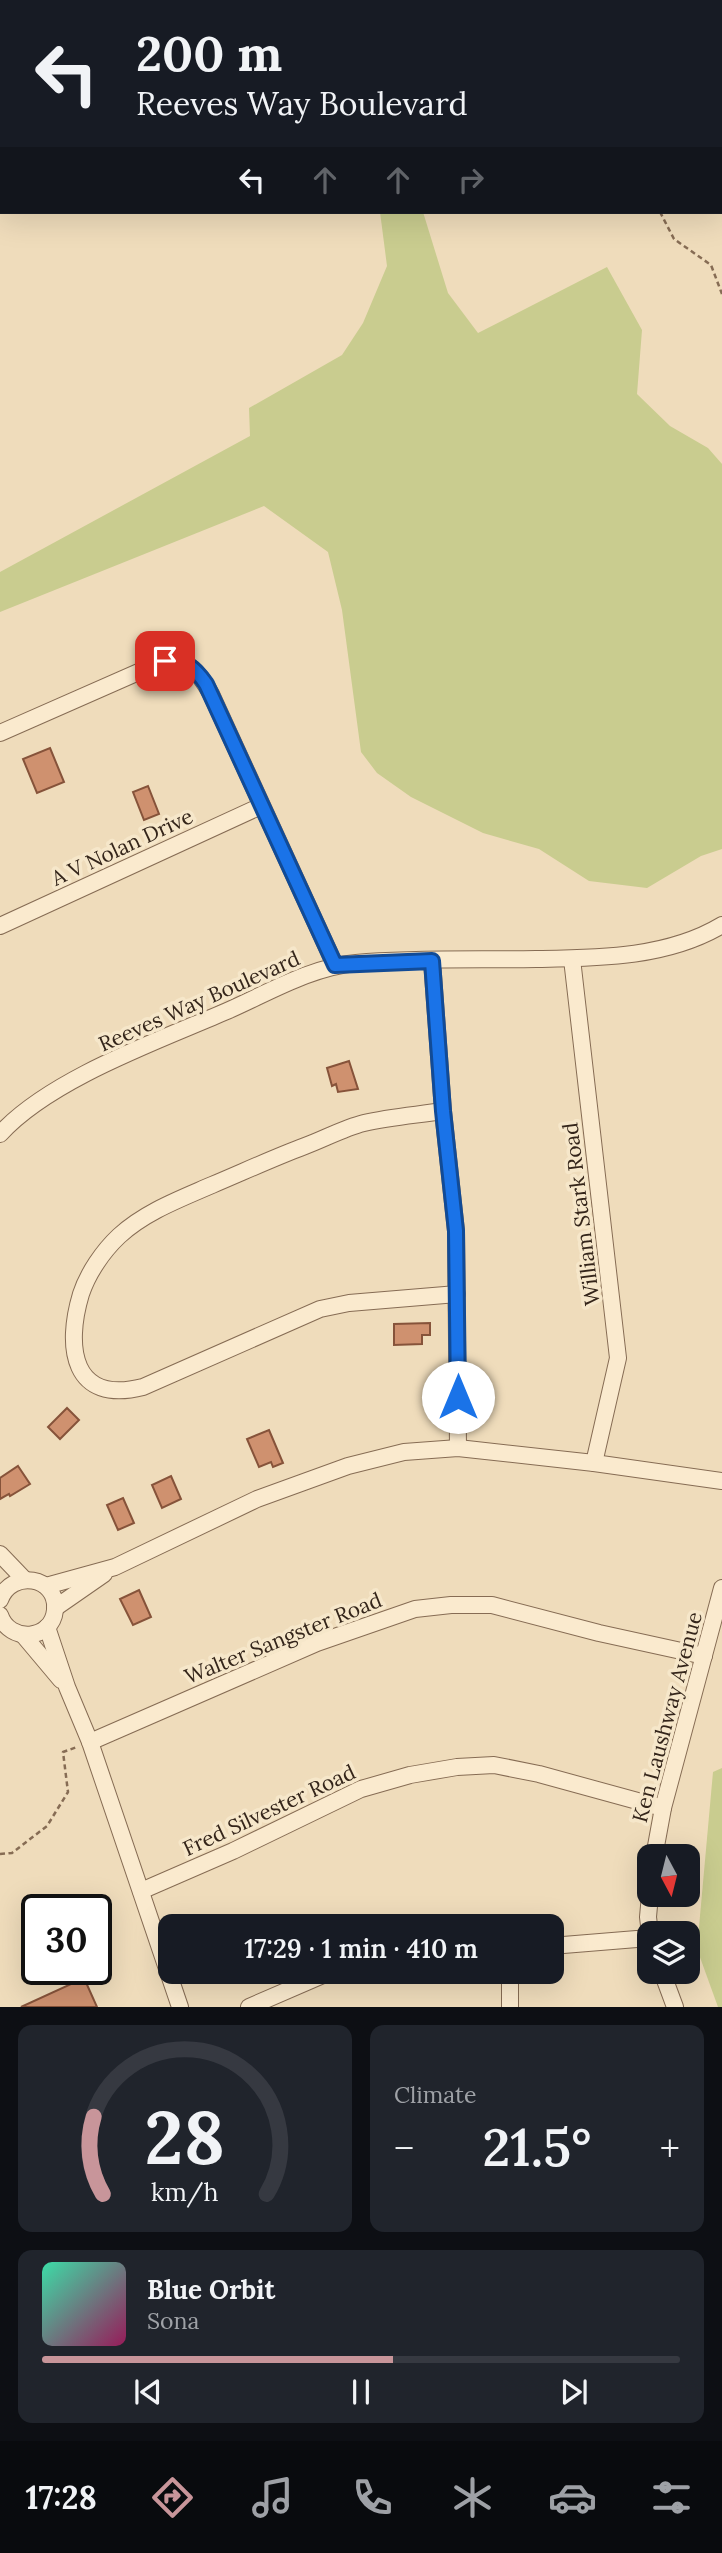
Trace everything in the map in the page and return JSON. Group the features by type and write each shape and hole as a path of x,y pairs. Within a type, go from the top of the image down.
{"street":[{"path":"0,733 165,661 180,661 192,667 206,684 335,965"},
{"name":"A V Nolan Drive","path":"0,926 261,806"},
{"name":"Reeves Way Boulevard","path":"0,1134 50,1093 90,1072 335,965 572,959 647,952 720,932"},
{"name":"William Stark Road","path":"572,959 618,1357 594,1463"},
{"path":"432,961 443,1111 454,1197 458,1448"},
{"path":"443,1111 364,1123 282,1155 156,1210 119,1236 94,1266 82,1292 74,1327 76,1356 81,1372 93,1385 124,1391 143,1387 320,1309 349,1303 457,1294"},
{"path":"55,1608 115,1567 257,1499 348,1466 404,1452 458,1448 722,1481"},
{"path":"0,1554 24,1579"},
{"path":"46,1586 115,1567"},
{"path":"1,1594 15,1582 24,1579 46,1586 54,1600 52,1622 40,1632 24,1636"},
{"name":"Ken Laushway Avenue","path":"656,1844 663,1808 722,1588"},
{"name":"Walter Sangster Road","path":"90,1742 317,1643 415,1609 451,1605 492,1605 599,1633 704,1656"},
{"path":"0,1615 8,1628 24,1636 67,1687"},
{"path":"47,1628 67,1687 90,1742 180,2007"},
{"name":"Fred Silvester Road","path":"141,1891 233,1851 361,1789 411,1775 457,1767 494,1765 539,1774 663,1808"},
{"path":"564,1945 637,1937"},
{"path":"249,2007 302,1984"},
{"path":"510,1984 510,2007"},
{"path":"666,1984 675,2007"}],"path":[{"path":"661,214 674,239 711,265 722,294"},
{"path":"0,1854 12,1853 47,1826 68,1792 63,1752 90,1742"}],"green space":[{"path":"380,214 424,214 448,293 478,333 607,267 642,330 637,394 670,426 708,448 722,464 722,849 701,856 647,888 589,881 539,849 483,833 411,797 377,773 361,752 342,610 328,552 264,506 0,612 0,572 250,436 249,408 342,355 363,323 387,266"},
{"path":"722,1768 722,2007 718,2007 700,1957 700,1921 713,1772"}],"building":[{"path":"50,748 64,782 37,793 23,759"},
{"path":"148,786 159,814 144,820 133,792"},
{"path":"349,1061 358,1089 338,1092 336,1084 332,1086 327,1068"},
{"path":"430,1323 430,1335 422,1335 422,1344 394,1345 394,1324"},
{"path":"67,1408 79,1420 60,1439 48,1427"},
{"path":"269,1430 283,1463 273,1467 271,1462 259,1467 247,1439"},
{"path":"18,1466 30,1484 0,1499 0,1478"},
{"path":"171,1476 181,1499 162,1508 152,1485"},
{"path":"123,1498 134,1523 118,1530 107,1505"},
{"path":"139,1590 151,1617 133,1625 120,1599"},
{"path":"69,1985 87,1985 97,2007 21,2007"}],"route":[{"path":"165,661 175,660 188,664 206,684 335,965 432,961 443,1111 454,1197 458,1397"}]}
